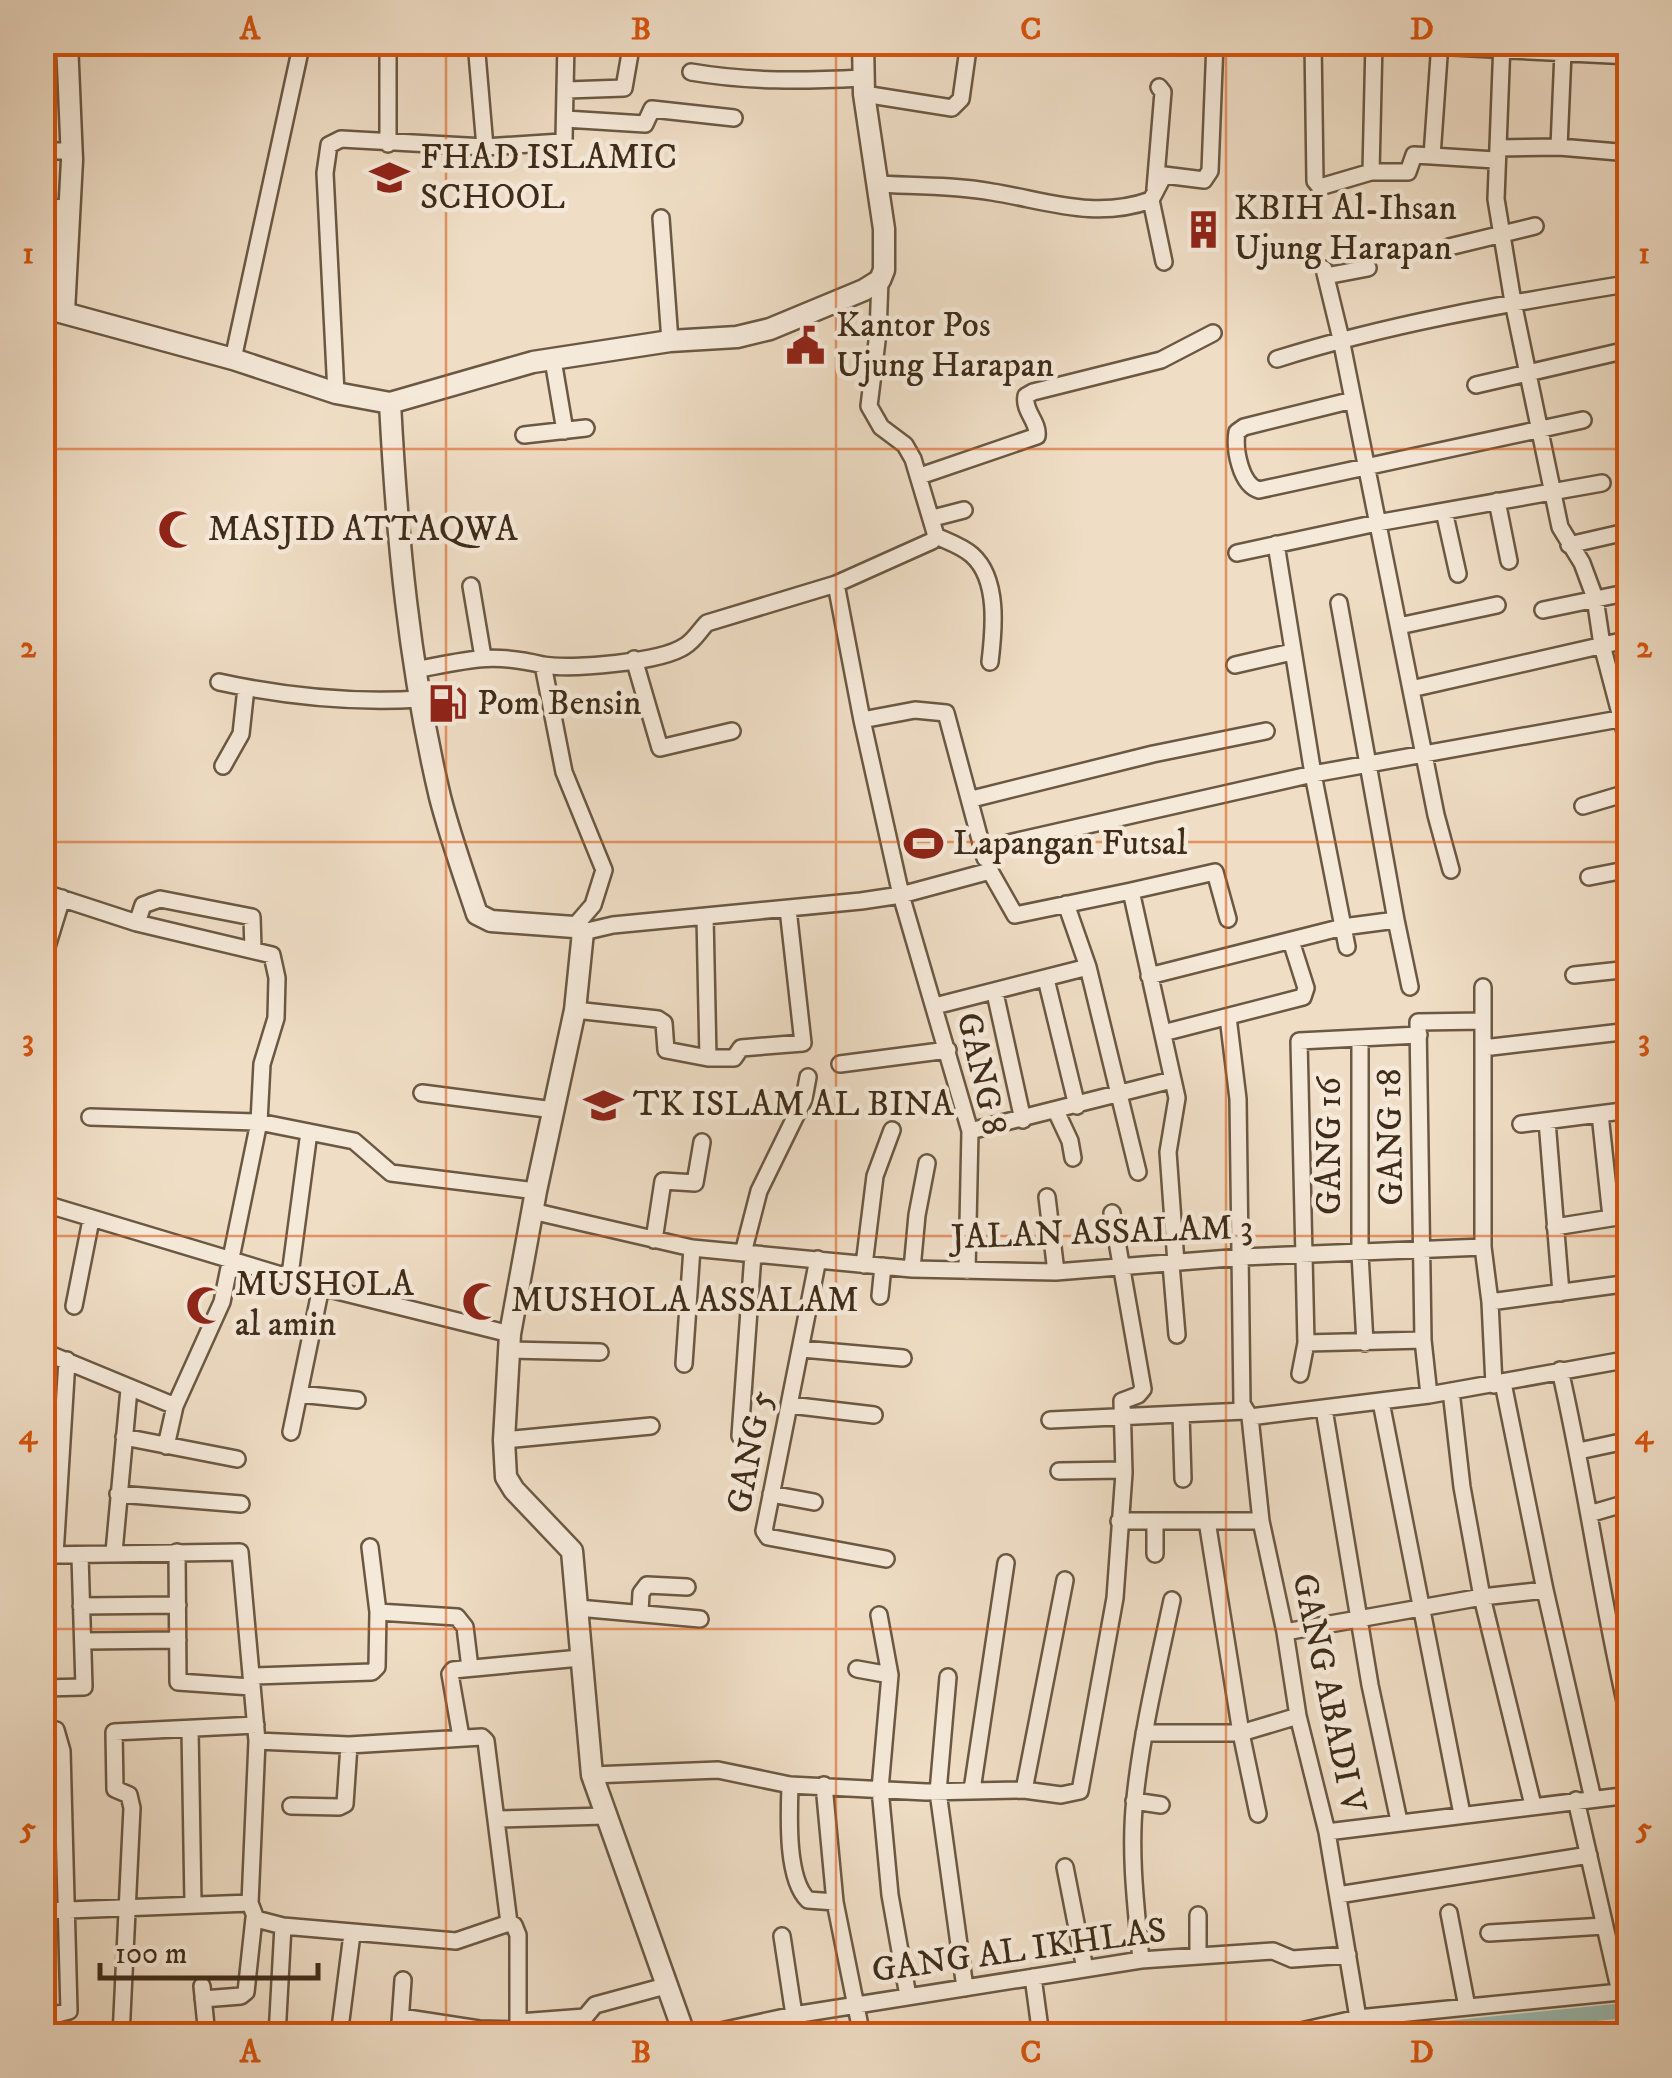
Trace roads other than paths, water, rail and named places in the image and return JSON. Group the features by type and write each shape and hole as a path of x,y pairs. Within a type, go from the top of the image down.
{"street":[{"path":"50,309 60,196 52,151 57,42"},
{"path":"50,309 72,160 67,42"},
{"path":"233,360 302,42"},
{"path":"388,42 388,144"},
{"path":"476,42 485,147"},
{"path":"336,393 326,154 334,140 485,147 561,142 566,119 566,42"},
{"path":"567,90 624,88 632,42"},
{"path":"415,670 483,657 507,656 560,668 674,653 694,640 706,623 836,584 936,536 920,476 905,445 872,413 885,252 863,86 863,42"},
{"path":"691,72 736,79 863,86 952,108 961,99 969,42"},
{"path":"876,184 991,192 1094,211 1119,210 1153,196 1164,175 1198,180 1208,176 1215,42"},
{"path":"1313,42 1317,185 1324,188 1371,172 1406,172 1414,155 1497,154 1559,147 1630,153"},
{"path":"1371,172 1374,43 1501,45 1630,56"},
{"path":"1432,156 1440,44"},
{"path":"1501,45 1496,192 1513,302 1560,527 1582,563 1594,598 1602,644 1626,718 1630,751"},
{"path":"1559,147 1563,52"},
{"path":"1159,87 1163,92 1153,196 1164,262"},
{"path":"566,119 646,124 652,109 734,118"},
{"path":"661,218 670,341"},
{"path":"1450,247 1535,226"},
{"path":"1368,268 1325,272 1451,870"},
{"path":"50,309 336,393 390,403 499,370 670,341 737,337 770,329 880,280"},
{"path":"1276,358 1341,338 1513,302 1620,285"},
{"path":"920,476 1036,436 1038,430 1024,403 1033,392 1161,360 1212,333"},
{"path":"1476,385 1628,350"},
{"path":"553,360 565,431"},
{"path":"1353,400 1237,432 1246,482 1252,489 1583,420"},
{"path":"390,403 398,549 420,700 441,800 476,914 491,921 579,930 901,895 990,871"},
{"path":"524,435 586,428"},
{"path":"1237,552 1602,483"},
{"path":"1497,501 1509,561"},
{"path":"933,518 964,510"},
{"path":"1444,511 1458,574"},
{"path":"1569,545 1630,531"},
{"path":"936,536 976,557 994,608 990,662"},
{"path":"1276,544 1313,774 1347,947"},
{"name":"GANG 8","path":"836,584 901,895 970,1131 967,1271"},
{"path":"471,586 483,657"},
{"path":"1543,610 1630,592"},
{"path":"1338,603 1410,988"},
{"path":"1399,626 1497,604"},
{"path":"1411,689 1630,639"},
{"path":"1235,665 1292,652"},
{"path":"634,659 660,748 732,731"},
{"path":"543,665 564,772 604,870 593,905 579,930 575,1010 534,1201 510,1342 504,1440 506,1477 572,1551 592,1775 685,2036"},
{"path":"219,682 384,702 420,700"},
{"path":"223,766 240,734 246,688"},
{"path":"862,720 915,710 946,713 982,849 1015,915 1215,872 1228,918"},
{"path":"982,849 1313,774 1626,718"},
{"path":"972,800 1152,754 1266,731"},
{"path":"1583,806 1630,792"},
{"path":"1589,877 1630,868"},
{"path":"1131,891 1178,1104 1168,1152 1178,1335"},
{"path":"42,892 137,922 272,955 277,978 276,1018 262,1064 260,1122 231,1260 214,1326 174,1406 166,1446"},
{"path":"42,964 62,898"},
{"path":"137,922 144,905 160,899 252,917 252,948"},
{"path":"1066,904 1088,967 1138,1172"},
{"path":"575,1010 658,1019 664,1024 666,1050 708,1058 734,1058 741,1048 803,1043 788,909"},
{"path":"704,916 708,1058"},
{"path":"1149,976 1343,927 1396,920"},
{"path":"1162,1032 1306,995 1290,941"},
{"path":"935,1006 1088,967"},
{"path":"1574,975 1630,970"},
{"path":"1046,979 1076,1106"},
{"path":"1483,987 1483,1247 1498,1384 1593,1799"},
{"path":"995,993 1023,1120"},
{"name":"GANG ABADI V","path":"1228,1017 1237,1079 1247,1414 1261,1521 1298,1716 1327,1832 1358,2018"},
{"path":"1300,1374 1306,1344 1299,1041 1360,1038 1482,1021"},
{"name":"GANG 18","path":"1419,1029 1423,1340 1429,1395"},
{"path":"1483,1048 1630,1032"},
{"name":"GANG 16","path":"1360,1038 1360,1254 1365,1343"},
{"path":"840,1064 948,1050"},
{"path":"740,1436 753,1206 807,1091 808,1077"},
{"path":"970,1131 1172,1080"},
{"path":"422,1093 554,1110"},
{"path":"1521,1124 1630,1110"},
{"path":"1056,1112 1073,1158"},
{"path":"1600,1114 1611,1217"},
{"name":"JALAN ASSALAM 3","path":"90,1117 260,1122 354,1141 391,1173 534,1201 654,1240 692,1248 864,1265 1056,1272 1242,1257 1483,1247"},
{"path":"1547,1121 1561,1293"},
{"path":"864,1265 875,1176 892,1130"},
{"path":"290,1276 309,1132"},
{"path":"654,1240 663,1181 694,1184 702,1142"},
{"path":"912,1269 916,1215 928,1163"},
{"path":"1047,1197 1056,1272"},
{"path":"42,1203 510,1342 600,1352"},
{"path":"592,1775 718,1770 790,1785 938,1792 1024,1790 1061,1795 1082,1789 1115,1598 1124,1470 1123,1398 1138,1395 1143,1388 1112,1212"},
{"path":"1554,1227 1630,1215"},
{"path":"74,1306 90,1220"},
{"path":"684,1364 692,1248"},
{"name":"GANG 5","path":"818,1258 764,1531 768,1537 886,1558"},
{"path":"880,1296 883,1266"},
{"path":"1490,1302 1630,1282"},
{"path":"290,1432 321,1287"},
{"path":"1306,1344 1423,1340"},
{"path":"802,1349 903,1358"},
{"path":"42,1351 174,1406"},
{"path":"1050,1420 1324,1409 1498,1384 1630,1359"},
{"path":"67,1360 49,1556 240,1552 256,1733 252,1910 246,1992 241,1996 203,1993 206,2036"},
{"path":"1560,1370 1630,1723"},
{"path":"114,1552 129,1388"},
{"path":"1451,1391 1462,1488 1482,1597 1533,1805"},
{"path":"298,1394 356,1400"},
{"path":"1381,1402 1462,1814"},
{"path":"790,1405 874,1415"},
{"path":"1324,1409 1358,1619 1399,1821"},
{"path":"1181,1414 1183,1480"},
{"path":"504,1440 651,1426"},
{"path":"124,1437 236,1459"},
{"path":"1578,1451 1630,1440"},
{"path":"1059,1472 1124,1470"},
{"path":"118,1494 241,1504"},
{"path":"771,1494 814,1502"},
{"path":"1589,1514 1630,1502"},
{"path":"1119,1521 1261,1521"},
{"path":"1207,1521 1240,1733 1258,1814"},
{"path":"1155,1522 1155,1554"},
{"path":"177,1552 179,1684 372,1672 377,1666 378,1612 370,1547"},
{"path":"42,1688 84,1687 80,1556"},
{"path":"972,1790 1006,1563"},
{"path":"1024,1790 1064,1580"},
{"path":"640,1613 641,1593 648,1585 687,1587"},
{"path":"1285,1632 1482,1597 1545,1590"},
{"path":"1141,1960 1133,1874 1134,1802 1172,1600"},
{"path":"81,1606 178,1605"},
{"path":"578,1608 700,1618"},
{"path":"378,1612 457,1616 466,1627 470,1668"},
{"path":"879,1615 890,1675 880,1789 890,1895 908,1996"},
{"path":"85,1641 178,1640"},
{"path":"461,1738 450,1674 453,1670 580,1658"},
{"path":"857,1668 890,1675"},
{"path":"948,1677 938,1792 965,1988"},
{"path":"1144,1734 1240,1733 1298,1716"},
{"path":"42,1726 56,1730 62,1750 69,2011 54,2015 52,2036"},
{"path":"190,1729 194,1903"},
{"path":"121,2036 132,1800 115,1789 114,1732 190,1729 349,1745 477,1736 486,1741 508,1923"},
{"path":"291,1806 342,1807 349,1745"},
{"path":"790,1785 790,1834 798,1891 808,1900 835,1902"},
{"path":"824,1785 835,1902 862,2036"},
{"path":"1327,1832 1630,1795"},
{"path":"1279,2036 1358,2018 1625,1992 1604,1926 1576,1800"},
{"path":"1134,1802 1160,1804"},
{"path":"497,1819 604,1816"},
{"path":"1338,1895 1589,1855"},
{"path":"1065,1866 1084,1969"},
{"path":"42,1912 194,1903 252,1910 283,1926 456,1940 508,1923 514,1925 518,1934 519,2029"},
{"path":"1449,1913 1467,2007"},
{"path":"1198,1915 1198,1956"},
{"path":"277,2036 283,1926"},
{"path":"1489,1933 1604,1926"},
{"path":"339,2036 352,1934"},
{"path":"782,1936 794,2014"},
{"name":"GANG AL IKHLAS","path":"698,2036 794,2014 1141,1960 1273,1951 1302,1960 1348,1955"},
{"path":"1033,1978 1041,2036"},
{"path":"399,2036 403,1980"},
{"path":"401,2016 479,2029 519,2029 584,2017 595,2005 669,1985"}],"waterway":[{"path":"1372,2036 1630,2010"}],"place":[{"name":"FHAD ISLAMIC SCHOOL","path":"390,178"},
{"name":"KBIH Al-Ihsan Ujung Harapan","path":"1204,229"},
{"name":"Kantor Pos Ujung Harapan","path":"806,346"},
{"name":"MASJID ATTAQWA","path":"178,530"},
{"name":"Pom Bensin","path":"447,704"},
{"name":"Lapangan Futsal","path":"923,844"},
{"name":"TK ISLAM AL BINA","path":"603,1105"},
{"name":"MUSHOLA ASSALAM","path":"481,1301"},
{"name":"MUSHOLA al amin","path":"205,1305"}]}
